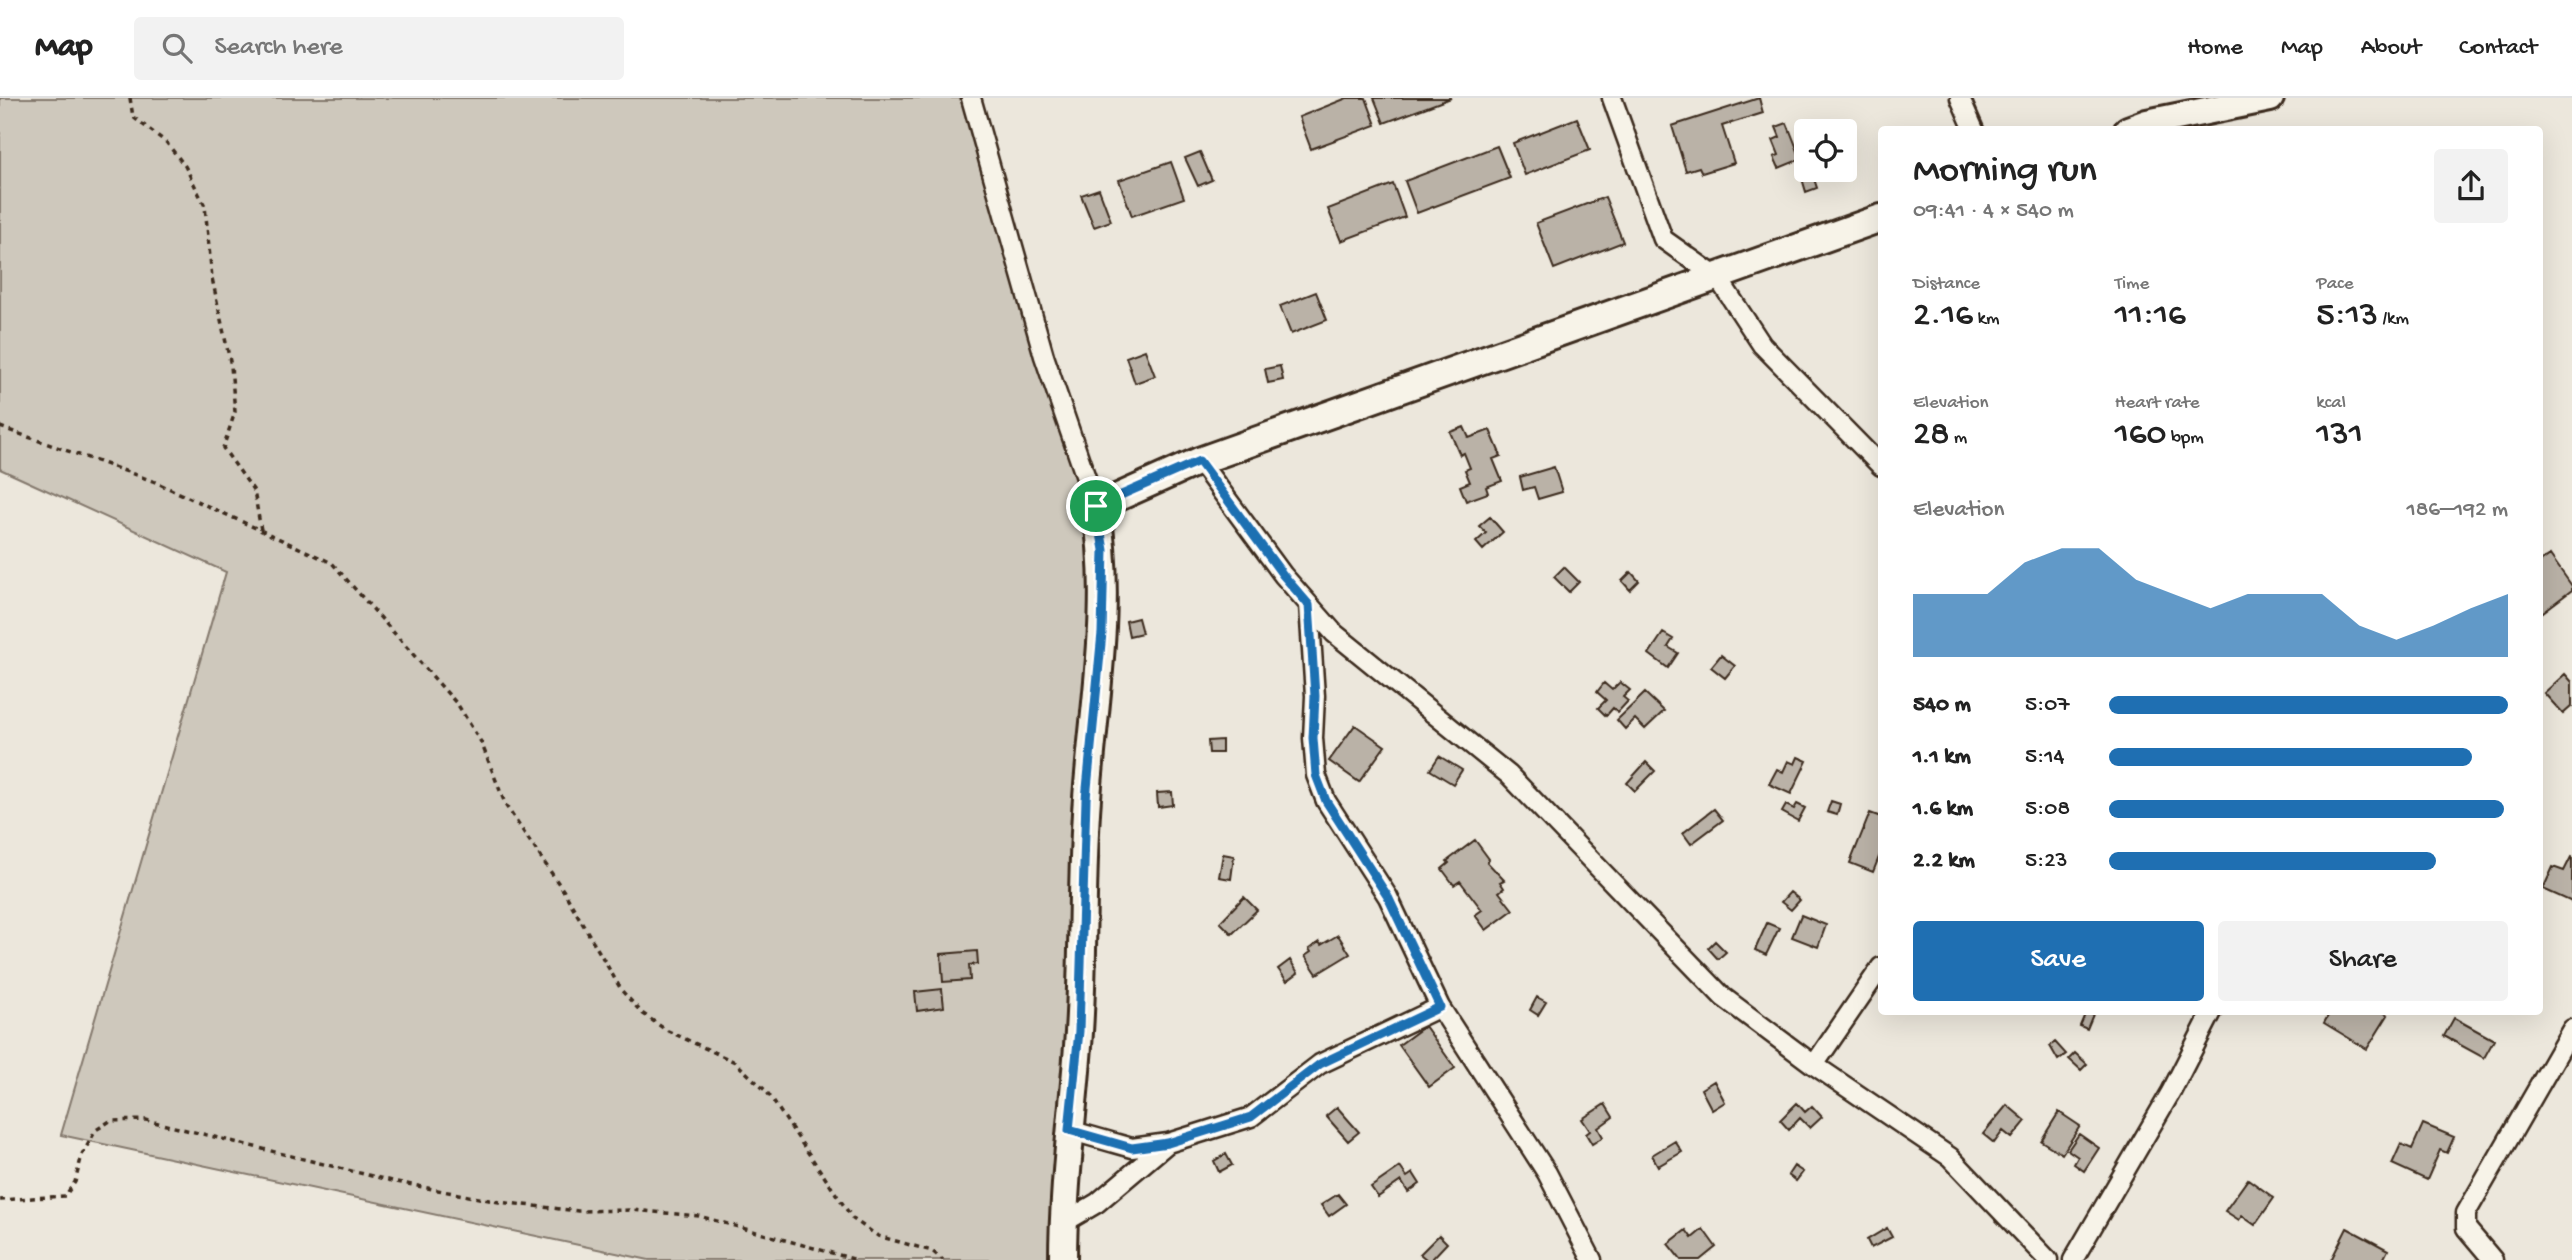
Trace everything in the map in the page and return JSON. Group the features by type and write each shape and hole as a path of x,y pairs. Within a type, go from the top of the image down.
{"street":[{"path":"971,98 1044,356 1096,506 1104,550 1102,633 1086,799 1079,1031 1069,1130 1063,1260"},
{"path":"1612,98 1660,233 1668,243 1718,278 1762,345 1878,463"},
{"path":"1960,98 1973,126"},
{"path":"2139,126 2270,98"},
{"path":"1096,506 1199,461 1878,219"},
{"path":"1199,461 1283,575 1334,633 1509,775 1723,997 1814,1065 1950,1157 2048,1260"},
{"path":"1309,605 1315,696 1313,738 1316,775 1326,801 1388,897 1440,1007 1547,1173 1592,1260"},
{"path":"1814,1065 1878,971"},
{"path":"1069,1130 1132,1148 1168,1143 1251,1117 1320,1064 1440,1007"},
{"path":"2073,1260 2165,1103 2210,1015"},
{"path":"2493,1260 2466,1228 2466,1213 2572,1029"},
{"path":"1063,1223 1097,1203 1168,1143"}],"path":[{"path":"130,98 133,117 166,142 185,166 205,206 212,278 229,355 235,412 223,448 254,491 261,530"},
{"path":"0,427 153,481 332,563 458,705 481,742 506,806 563,890 622,991 642,1013 666,1030 736,1062 767,1092 853,1219 878,1236 932,1251 943,1260"},
{"path":"0,1200 65,1196 75,1182 82,1156 96,1130 110,1121 146,1119 392,1181 499,1202 578,1211 632,1210 699,1216 857,1260"}],"shaded area":[{"path":"0,98 971,98 1096,507 1063,1260 649,1260 61,1135 226,572 0,469"}],"building":[{"path":"1347,98 1366,98 1376,125 1311,149 1299,117"},
{"path":"1374,98 1451,98 1384,123"},
{"path":"1759,98 1763,113 1722,126 1734,163 1702,173 1699,167 1686,171 1672,126"},
{"path":"1577,118 1590,150 1525,175 1513,143"},
{"path":"1787,123 1794,141 1794,162 1779,168 1774,157 1779,155 1773,140 1780,137 1776,127"},
{"path":"1497,146 1510,178 1417,213 1405,181"},
{"path":"1200,152 1212,180 1198,186 1185,158"},
{"path":"1171,162 1184,198 1132,216 1119,180"},
{"path":"1803,182 1815,182 1817,188 1806,192"},
{"path":"1393,184 1405,217 1341,241 1328,209"},
{"path":"1099,189 1111,221 1094,227 1081,195"},
{"path":"1605,197 1623,242 1554,269 1536,223"},
{"path":"1316,292 1327,320 1291,334 1280,306"},
{"path":"1145,350 1155,376 1135,383 1126,357"},
{"path":"1280,366 1283,380 1268,383 1265,369"},
{"path":"1464,427 1469,438 1490,430 1501,456 1493,459 1502,481 1486,487 1488,493 1466,501 1460,486 1470,482 1465,470 1470,468 1464,453 1460,455 1450,432"},
{"path":"1554,467 1562,492 1538,499 1534,487 1523,490 1520,477"},
{"path":"1490,517 1503,532 1483,550 1476,542 1486,533 1479,526"},
{"path":"2550,555 2572,586 2572,590 2543,612 2543,560"},
{"path":"1564,567 1579,582 1569,592 1554,577"},
{"path":"1631,572 1639,581 1630,590 1622,581"},
{"path":"1138,618 1142,633 1129,636 1126,621"},
{"path":"1663,633 1673,639 1668,647 1678,653 1668,668 1649,654"},
{"path":"1721,655 1735,666 1725,678 1711,667"},
{"path":"2565,674 2572,682 2572,706 2563,714 2544,693"},
{"path":"1620,682 1630,690 1623,697 1628,701 1618,712 1613,708 1606,716 1598,708 1606,700 1597,692 1604,683 1612,690"},
{"path":"1645,693 1664,711 1645,729 1635,719 1625,729 1617,720"},
{"path":"1355,725 1385,746 1359,782 1329,761"},
{"path":"1222,740 1222,753 1209,753 1208,741"},
{"path":"1439,756 1462,770 1453,784 1430,770"},
{"path":"1798,757 1807,761 1791,794 1769,784 1777,769 1783,772 1788,761 1795,764"},
{"path":"1646,762 1655,771 1635,791 1627,783"},
{"path":"1172,792 1173,805 1158,807 1157,793"},
{"path":"1831,801 1840,804 1837,815 1827,812"},
{"path":"1797,804 1805,808 1798,821 1782,812 1786,805 1794,809"},
{"path":"1714,809 1723,820 1691,844 1683,833"},
{"path":"1870,813 1878,816 1878,860 1873,872 1850,863"},
{"path":"1475,840 1489,859 1487,862 1504,880 1500,882 1504,888 1499,892 1513,910 1486,930 1475,915 1482,910 1460,881 1454,885 1442,869 1449,863 1447,861"},
{"path":"1223,854 1234,856 1231,879 1219,877"},
{"path":"2571,857 2572,902 2543,889 2553,867 2564,871"},
{"path":"1790,892 1800,900 1791,910 1781,902"},
{"path":"1244,897 1257,910 1232,934 1220,922"},
{"path":"1801,915 1826,925 1818,947 1792,937"},
{"path":"1767,923 1779,928 1766,955 1755,950"},
{"path":"1338,935 1350,954 1317,974 1305,956 1311,952 1309,949 1319,942 1321,945"},
{"path":"1715,941 1726,952 1718,959 1708,948"},
{"path":"977,951 978,964 969,965 970,980 943,982 941,954"},
{"path":"1290,960 1298,973 1287,981 1278,969"},
{"path":"942,989 944,1007 917,1011 915,992"},
{"path":"1537,997 1546,1002 1538,1015 1530,1010"},
{"path":"2085,1015 2093,1015 2087,1029 2080,1026"},
{"path":"2328,1015 2388,1015 2367,1049 2324,1023"},
{"path":"2454,1018 2494,1040 2484,1058 2444,1036"},
{"path":"1425,1026 1455,1068 1429,1087 1399,1045"},
{"path":"2055,1042 2066,1054 2058,1060 2050,1046"},
{"path":"2075,1053 2087,1064 2081,1070 2069,1059"},
{"path":"1714,1081 1725,1102 1712,1110 1701,1089"},
{"path":"1797,1103 1805,1112 1812,1106 1822,1117 1810,1128 1800,1118 1789,1130 1780,1120"},
{"path":"1605,1104 1613,1117 1598,1128 1603,1137 1592,1144 1586,1134 1590,1131 1582,1119"},
{"path":"2007,1105 2026,1121 2012,1138 2003,1131 1994,1143 1983,1134"},
{"path":"1337,1107 1359,1132 1348,1141 1326,1116"},
{"path":"2059,1112 2080,1126 2062,1154 2041,1141"},
{"path":"2423,1124 2454,1137 2447,1153 2440,1150 2427,1180 2392,1164 2401,1144 2412,1149"},
{"path":"2079,1134 2099,1148 2084,1171 2074,1164 2078,1157 2068,1150"},
{"path":"1675,1141 1682,1152 1658,1166 1652,1155"},
{"path":"1226,1154 1232,1165 1219,1172 1214,1161"},
{"path":"1794,1166 1803,1172 1796,1181 1788,1175"},
{"path":"1400,1167 1407,1177 1413,1173 1420,1184 1408,1192 1401,1181 1378,1197 1371,1187"},
{"path":"2248,1179 2274,1198 2255,1225 2242,1216 2239,1220 2225,1211"},
{"path":"1338,1194 1346,1204 1329,1216 1321,1205"},
{"path":"1887,1228 1892,1237 1871,1248 1867,1240"},
{"path":"2347,1228 2388,1250 2383,1260 2331,1260"},
{"path":"1703,1229 1716,1247 1700,1260 1681,1260 1668,1244 1686,1230 1692,1238"},
{"path":"1439,1235 1447,1243 1431,1260 1427,1260 1420,1254"}],"route":[{"path":"1199,461 1283,575 1309,605 1315,696 1313,738 1316,775 1326,801 1388,897 1440,1007 1320,1064 1251,1117 1168,1143 1132,1148 1069,1130 1079,1031 1086,799 1102,633 1104,550 1096,506 1199,461"}]}
